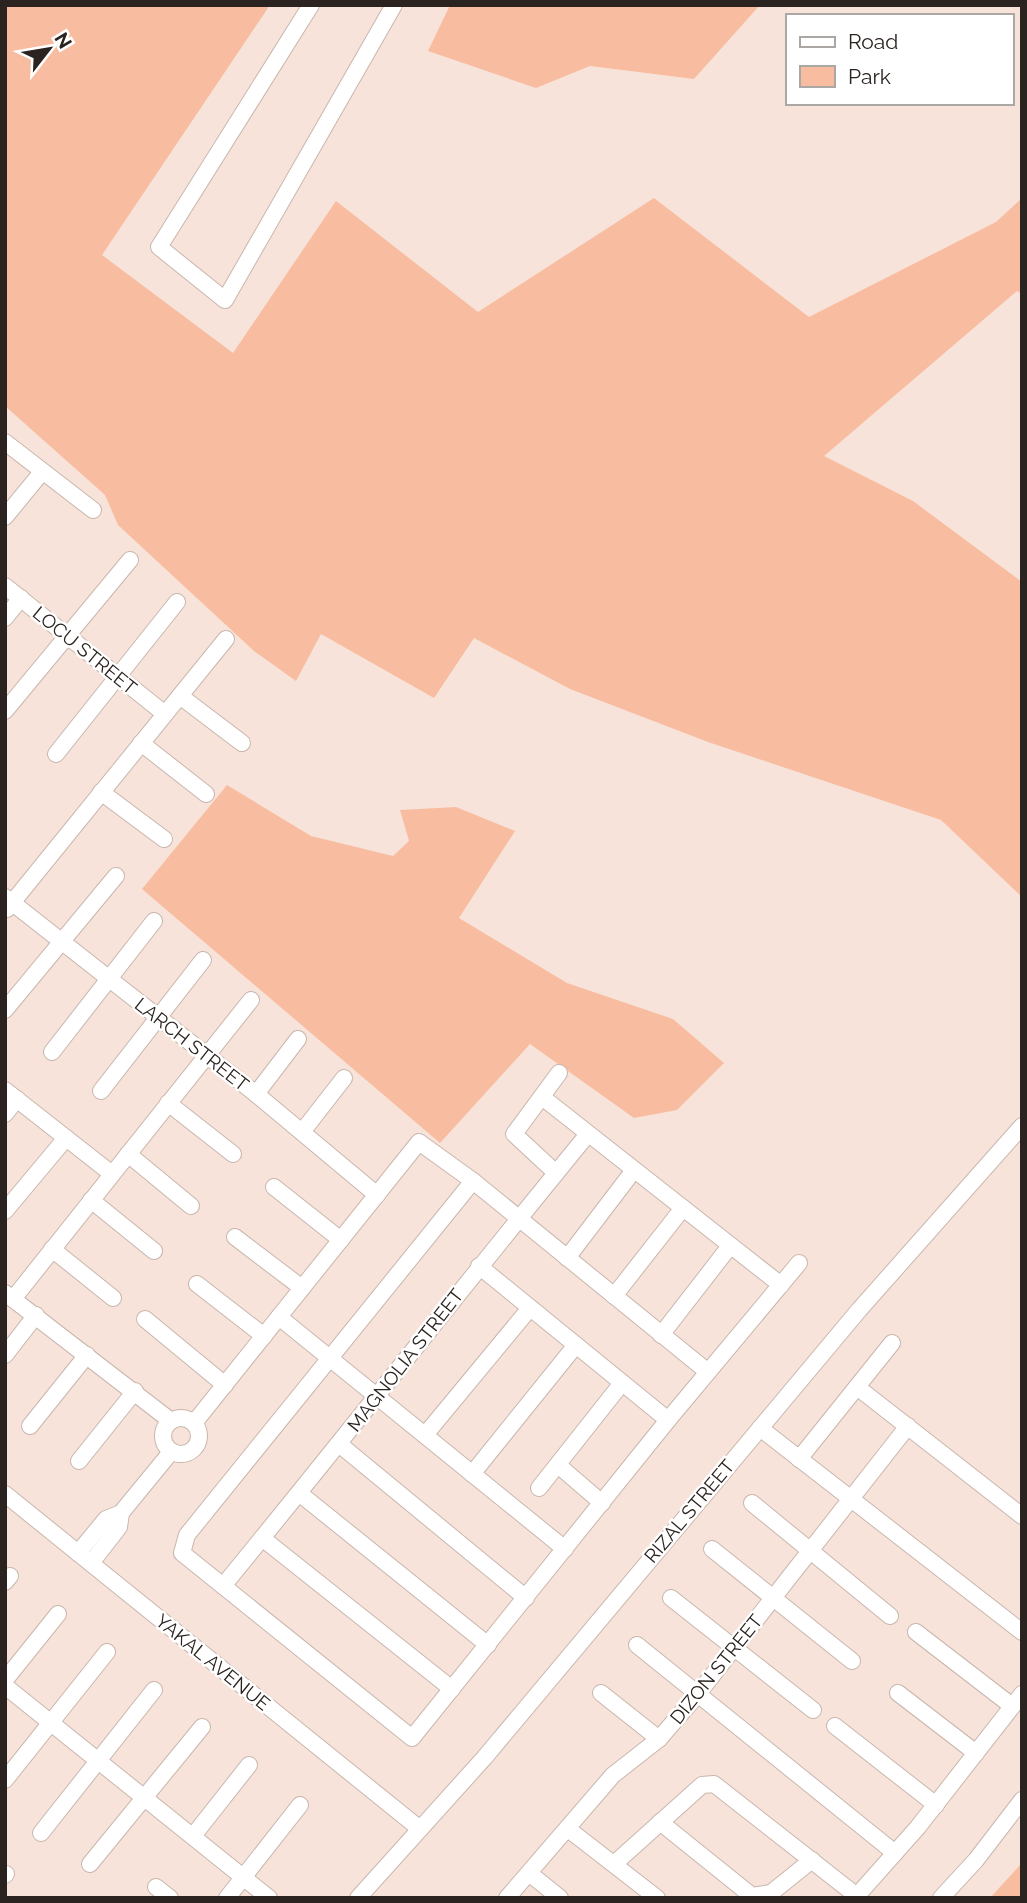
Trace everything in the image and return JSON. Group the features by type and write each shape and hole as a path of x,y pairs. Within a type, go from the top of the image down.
{"street":[{"path":"311,5 159,247 225,299 394,5"},
{"path":"5,443 93,510"},
{"path":"5,517 42,472"},
{"path":"5,711 131,560"},
{"name":"LOCU STREET","path":"5,586 165,714"},
{"path":"5,618 21,598"},
{"path":"55,754 177,602"},
{"path":"7,903 226,639"},
{"path":"180,696 242,743"},
{"path":"141,743 206,794"},
{"path":"101,792 164,839"},
{"path":"5,1010 116,876"},
{"name":"LARCH STREET","path":"7,903 62,942 256,1094 377,1195"},
{"path":"52,1052 155,921"},
{"path":"101,1091 203,960"},
{"path":"171,1421 88,1354 9,1296 52,1249 251,1000"},
{"path":"256,1094 298,1039"},
{"path":"556,1172 514,1134 559,1073"},
{"path":"302,1132 344,1078"},
{"path":"5,1114 11,1095 112,1174"},
{"path":"542,1097 781,1284"},
{"path":"168,1103 233,1154"},
{"name":"RIZAL STREET","path":"358,1898 511,1726 859,1310 1022,1126"},
{"name":"MAGNOLIA STREET","path":"223,1586 588,1134"},
{"path":"5,1211 66,1138"},
{"path":"194,1423 419,1142 473,1181 708,1372"},
{"path":"128,1154 191,1206"},
{"path":"567,1258 634,1170"},
{"path":"473,1181 187,1535 182,1553 412,1738 668,1420 799,1263"},
{"path":"274,1187 341,1240"},
{"path":"92,1200 154,1251"},
{"path":"614,1296 683,1208"},
{"path":"235,1237 302,1288"},
{"path":"661,1335 730,1245"},
{"path":"52,1249 113,1298"},
{"path":"479,1266 668,1420"},
{"path":"197,1284 264,1336"},
{"path":"425,1436 530,1308"},
{"path":"5,1355 36,1315"},
{"path":"279,1317 565,1549"},
{"path":"145,1319 225,1385"},
{"path":"799,1459 892,1343"},
{"path":"472,1474 576,1345"},
{"path":"30,1426 88,1354"},
{"path":"539,1488 622,1383"},
{"path":"857,1387 1022,1516"},
{"path":"79,1461 135,1391"},
{"path":"183,1418 194,1423 199,1431 195,1448 180,1455 171,1452 165,1445 164,1427 171,1421 183,1418"},
{"name":"DIZON STREET","path":"507,1898 613,1775 659,1739 697,1695 908,1426"},
{"path":"760,1428 1022,1632"},
{"path":"339,1444 526,1598"},
{"path":"85,1558 119,1527 121,1513 171,1452"},
{"path":"558,1465 602,1503"},
{"path":"299,1493 488,1645"},
{"name":"YAKAL AVENUE","path":"5,1494 420,1829"},
{"path":"752,1503 890,1616"},
{"path":"262,1538 452,1689"},
{"path":"712,1549 852,1661"},
{"path":"671,1598 813,1710"},
{"path":"5,1680 58,1614"},
{"path":"614,1864 702,1785 714,1784 856,1897 936,1805 1017,1700 916,1632"},
{"path":"637,1645 895,1853"},
{"path":"5,1780 107,1652"},
{"path":"5,1686 269,1898"},
{"path":"41,1833 154,1690"},
{"path":"601,1693 659,1739"},
{"path":"898,1693 976,1753"},
{"path":"835,1726 936,1805"},
{"path":"90,1864 202,1727"},
{"path":"192,1836 248,1765"},
{"path":"941,1898 1022,1800"},
{"path":"227,1898 300,1805"},
{"path":"660,1822 752,1896 771,1893 812,1860"},
{"path":"568,1829 657,1898"},
{"path":"529,1873 560,1898"},
{"path":"156,1887 170,1898"}],"green space":[{"path":"5,5 270,5 102,255 233,353 336,201 478,312 654,198 809,317 996,222 1022,198 1022,294 1017,291 824,456 913,501 1022,582 1022,897 941,820 708,742 570,689 474,638 434,698 321,634 296,681 254,651 118,525 105,495 5,406"},
{"path":"450,5 760,5 694,79 590,66 536,88 428,51"},
{"path":"227,785 311,836 393,856 409,841 400,810 456,807 515,831 459,918 567,983 673,1019 724,1063 677,1110 634,1118 530,1044 440,1143 142,889"},
{"path":"1021,1864 1022,1898 990,1898"}]}
